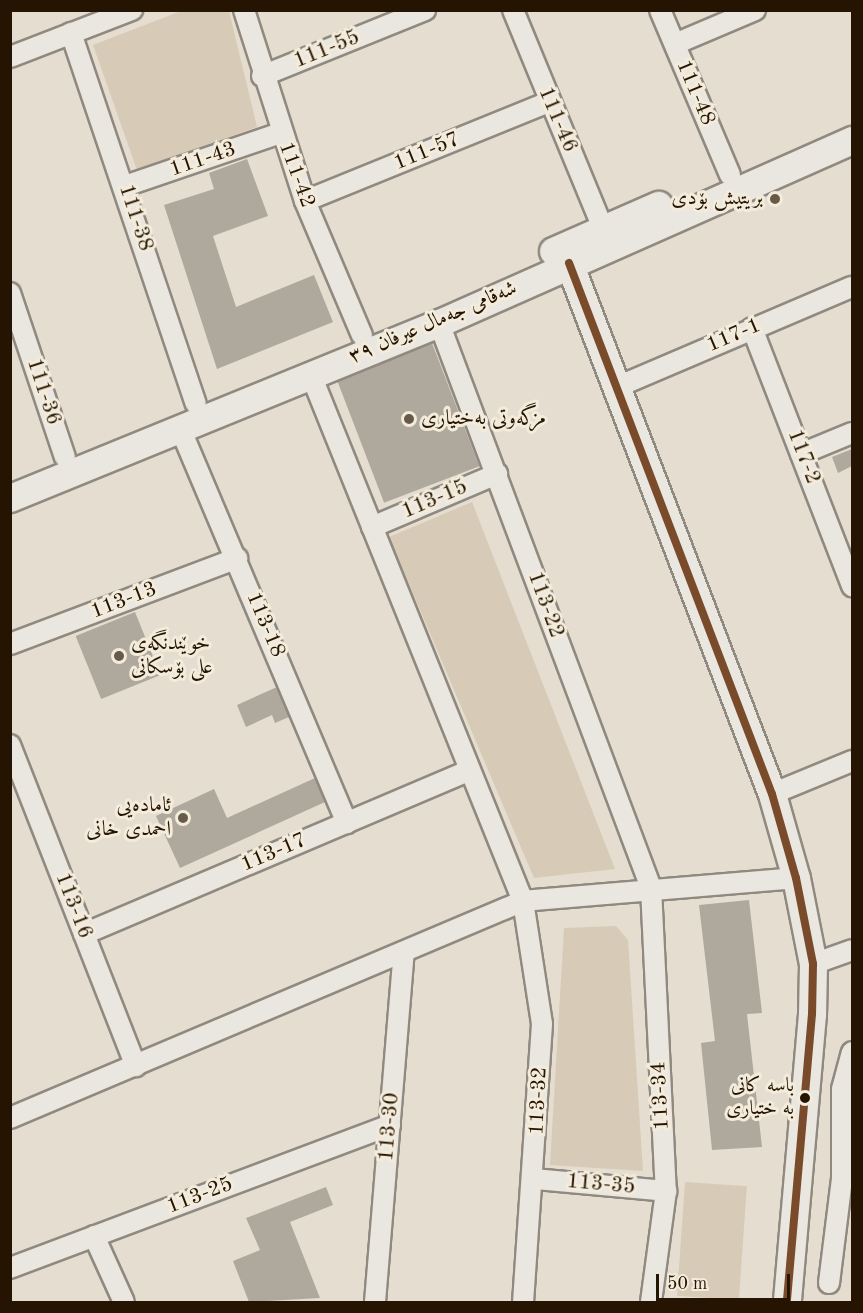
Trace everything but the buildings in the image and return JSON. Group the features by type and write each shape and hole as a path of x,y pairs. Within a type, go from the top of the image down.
{"main road":[{"name":"شەقامی جەمال عیرفان ٣٩","path":"10,480 362,335 603,228 852,124"},
{"name":"شەقامی جەمال عیرفان ٣٩","path":"10,498 439,322 852,140"},
{"path":"569,263 772,794 796,878 813,964 787,1302"}],"street":[{"path":"10,57 132,10"},
{"name":"111-42","path":"244,10 262,76 305,201 362,335"},
{"name":"111-55","path":"262,76 425,10"},
{"name":"111-46","path":"513,10 549,102 603,228"},
{"name":"111-48","path":"660,10 730,175"},
{"path":"675,44 755,10"},
{"name":"111-38","path":"71,33 125,186 196,404"},
{"name":"111-57","path":"305,201 549,102"},
{"name":"111-43","path":"125,186 281,133"},
{"name":"117-1","path":"617,387 852,287"},
{"name":"111-36","path":"10,293 65,457"},
{"name":"113-22","path":"439,322 651,888"},
{"name":"117-2","path":"752,328 852,586"},
{"name":"113-32","path":"311,375 523,901 542,1024 535,1179 523,1302"},
{"name":"113-18","path":"180,428 237,558 347,823"},
{"path":"801,454 852,433"},
{"name":"113-15","path":"372,527 496,474"},
{"name":"113-13","path":"10,644 237,558"},
{"name":"113-16","path":"10,745 136,1066"},
{"path":"772,794 852,761"},
{"name":"113-17","path":"84,934 465,772"},
{"path":"10,1118 523,901 651,888 796,878"},
{"name":"113-34","path":"651,888 666,1191 651,1302"},
{"path":"813,964 852,951"},
{"name":"113-30","path":"370,1300 390,1125 404,952"},
{"path":"829,1283 842,1178 843,1089 852,1052"},
{"name":"113-25","path":"10,1268 390,1125"},
{"name":"113-35","path":"535,1179 666,1191"},
{"path":"94,1236 124,1302"}],"shaded area":[{"path":"181,11 229,11 257,127 137,170 93,45"},
{"path":"472,502 615,869 534,878 389,537"},
{"path":"616,926 628,940 643,1171 550,1165 564,928"},
{"path":"685,1182 747,1186 739,1300 677,1296"}],"transit line":[{"path":"569,263 772,794 796,878 813,964 812,1014 787,1302"}],"place":[{"name":"بریتیش بۆدی","path":"775,199"},
{"name":"مزگەوتی بەختیاری","path":"409,419"},
{"name":"خوێندنگەی علی بۆسکانی","path":"119,656"},
{"name":"ئامادەیی احمدی خانی","path":"183,818"},
{"name":"باسه كانى به ختيارى","path":"805,1098"}]}
